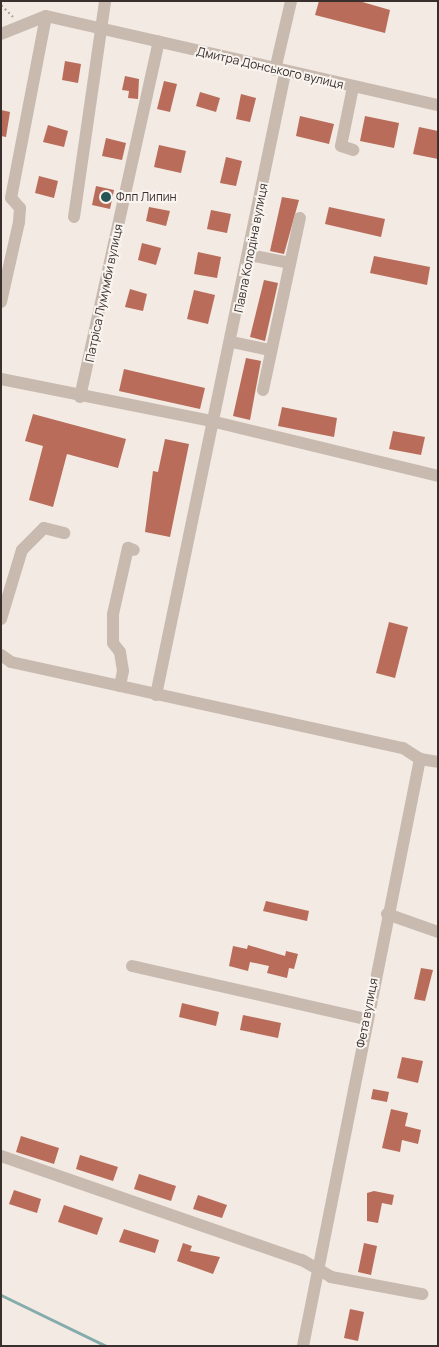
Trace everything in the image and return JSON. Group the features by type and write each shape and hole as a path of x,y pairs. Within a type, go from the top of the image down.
{"street":[{"path":"74,217 103,29 105,1"},
{"name":"Павла Колодіна вулиця","path":"156,694 211,422 232,342 249,254 290,1"},
{"path":"1,34 29,21 46,16 11,198 20,208 19,222 1,302"},
{"name":"Дмитра Донського вулиця","path":"46,16 280,71 438,105"},
{"name":"Патріса Лумумби вулиця","path":"80,398 159,42"},
{"path":"352,87 341,146 353,150"},
{"path":"263,390 300,218"},
{"path":"249,254 290,263"},
{"path":"232,342 271,350"},
{"path":"1,379 80,398 211,422 438,476"},
{"path":"1,619 22,550 44,528 64,533"},
{"path":"120,686 123,671 120,652 112,643 113,614 128,548"},
{"path":"6,659 403,748 420,759 438,762"},
{"name":"Фета вулиця","path":"303,1346 316,1268 420,759"},
{"path":"387,914 438,932"},
{"path":"132,966 366,1019"},
{"path":"1,1156 316,1268 331,1278 374,1288 422,1294"}],"path":[{"path":"1,5 8,15 29,21"}],"building":[{"path":"319,1 359,1 390,10 385,33 315,15"},
{"path":"65,61 81,64 78,83 62,80"},
{"path":"125,76 139,79 138,99 128,98 129,91 122,90"},
{"path":"164,81 177,84 170,112 157,109"},
{"path":"200,92 220,98 216,112 196,106"},
{"path":"241,94 256,98 250,122 236,119"},
{"path":"1,110 10,112 6,137 1,136"},
{"path":"300,116 334,124 329,144 296,136"},
{"path":"365,116 399,123 394,148 360,141"},
{"path":"48,125 68,131 64,147 43,142"},
{"path":"419,127 438,131 438,159 413,154"},
{"path":"106,138 126,143 122,160 102,156"},
{"path":"159,145 186,151 181,173 154,167"},
{"path":"226,157 242,161 236,186 220,183"},
{"path":"39,176 58,181 54,198 35,193"},
{"path":"96,186 114,190 110,209 92,205"},
{"path":"282,197 299,200 284,254 270,251"},
{"path":"149,207 170,211 166,226 146,221"},
{"path":"329,207 385,219 381,237 325,224"},
{"path":"211,210 231,214 227,233 207,229"},
{"path":"142,243 161,248 156,265 138,260"},
{"path":"198,252 221,257 217,278 194,274"},
{"path":"374,256 430,267 427,285 370,273"},
{"path":"264,280 278,283 265,341 250,337"},
{"path":"130,289 147,294 143,311 125,307"},
{"path":"194,290 215,295 208,324 187,319"},
{"path":"246,358 261,361 250,420 233,416"},
{"path":"124,369 205,388 200,409 119,391"},
{"path":"282,407 337,418 334,437 278,426"},
{"path":"33,414 126,439 118,468 67,454 53,507 29,500 43,446 25,441"},
{"path":"393,431 425,437 421,455 389,449"},
{"path":"165,439 189,444 170,537 145,532 153,471 158,472"},
{"path":"389,622 408,627 395,678 376,673"},
{"path":"266,901 309,911 307,921 263,911"},
{"path":"248,945 285,956 286,951 298,954 294,969 289,968 287,978 267,973 269,966 250,962 248,971 229,966 233,946 247,949"},
{"path":"421,968 433,970 425,1001 414,999"},
{"path":"182,1003 219,1012 216,1026 179,1017"},
{"path":"243,1015 281,1023 278,1038 240,1030"},
{"path":"402,1057 423,1061 418,1083 397,1078"},
{"path":"373,1089 389,1092 387,1102 371,1099"},
{"path":"391,1109 408,1113 405,1126 421,1130 418,1144 402,1140 400,1152 382,1148"},
{"path":"21,1136 59,1148 54,1164 16,1152"},
{"path":"80,1155 118,1167 113,1181 76,1169"},
{"path":"139,1174 176,1186 171,1201 134,1189"},
{"path":"14,1190 41,1199 37,1213 9,1204"},
{"path":"374,1191 394,1195 392,1205 382,1203 378,1223 367,1221 367,1193"},
{"path":"198,1195 227,1205 222,1218 193,1209"},
{"path":"64,1205 103,1218 97,1235 58,1222"},
{"path":"124,1229 159,1240 155,1253 119,1242"},
{"path":"183,1243 192,1246 190,1251 220,1257 213,1274 177,1261"},
{"path":"364,1243 377,1246 371,1275 358,1272"},
{"path":"350,1309 364,1312 358,1341 344,1338"}],"waterway":[{"path":"1,1295 106,1346"}],"place":[{"name":"Флп Липин","path":"106,197"}]}
